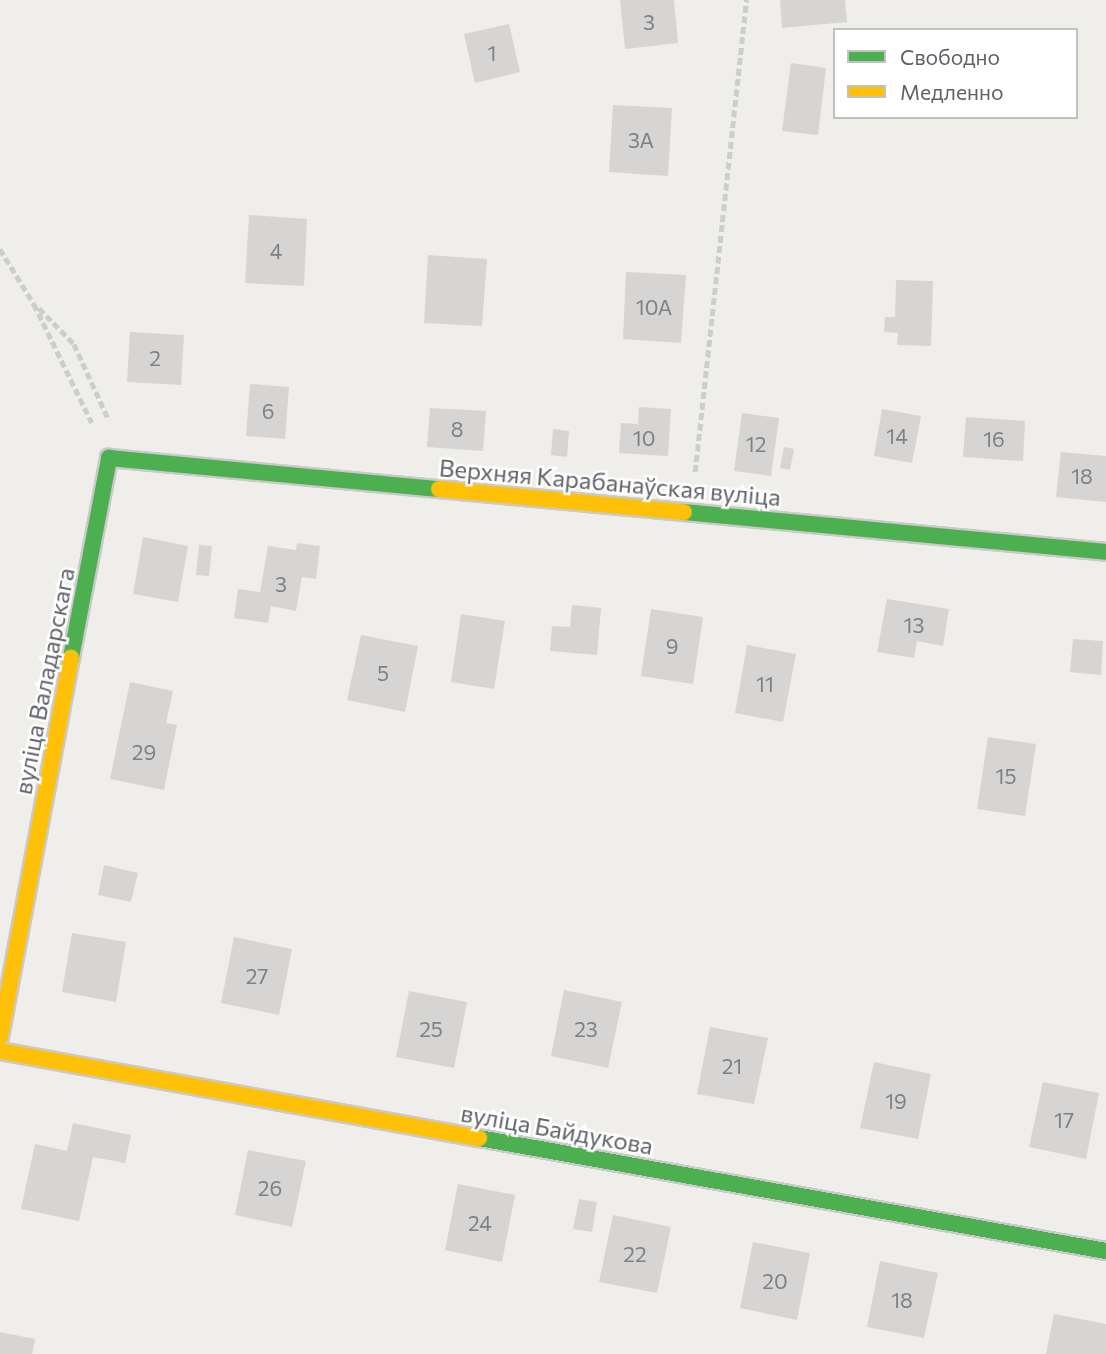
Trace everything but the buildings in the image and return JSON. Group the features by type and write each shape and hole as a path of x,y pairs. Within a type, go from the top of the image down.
{"street":[{"name":"Верхняя Карабанаўская вуліца","path":"109,458 1106,552"},
{"name":"вуліца Валадарскага","path":"0,1037 109,458"},
{"name":"вуліца Байдукова","path":"0,1051 1106,1251"}],"path":[{"path":"691,513 746,0"},
{"path":"0,249 34,303 109,458"},
{"path":"34,303 74,344 128,460"}],"traffic: fast":[{"path":"71,658 109,458 439,489"},
{"path":"684,512 1106,552"},
{"path":"479,1138 1106,1251"}],"traffic: slow":[{"path":"439,489 684,512"},
{"path":"0,1037 71,658"},
{"path":"0,1051 479,1138"}]}
